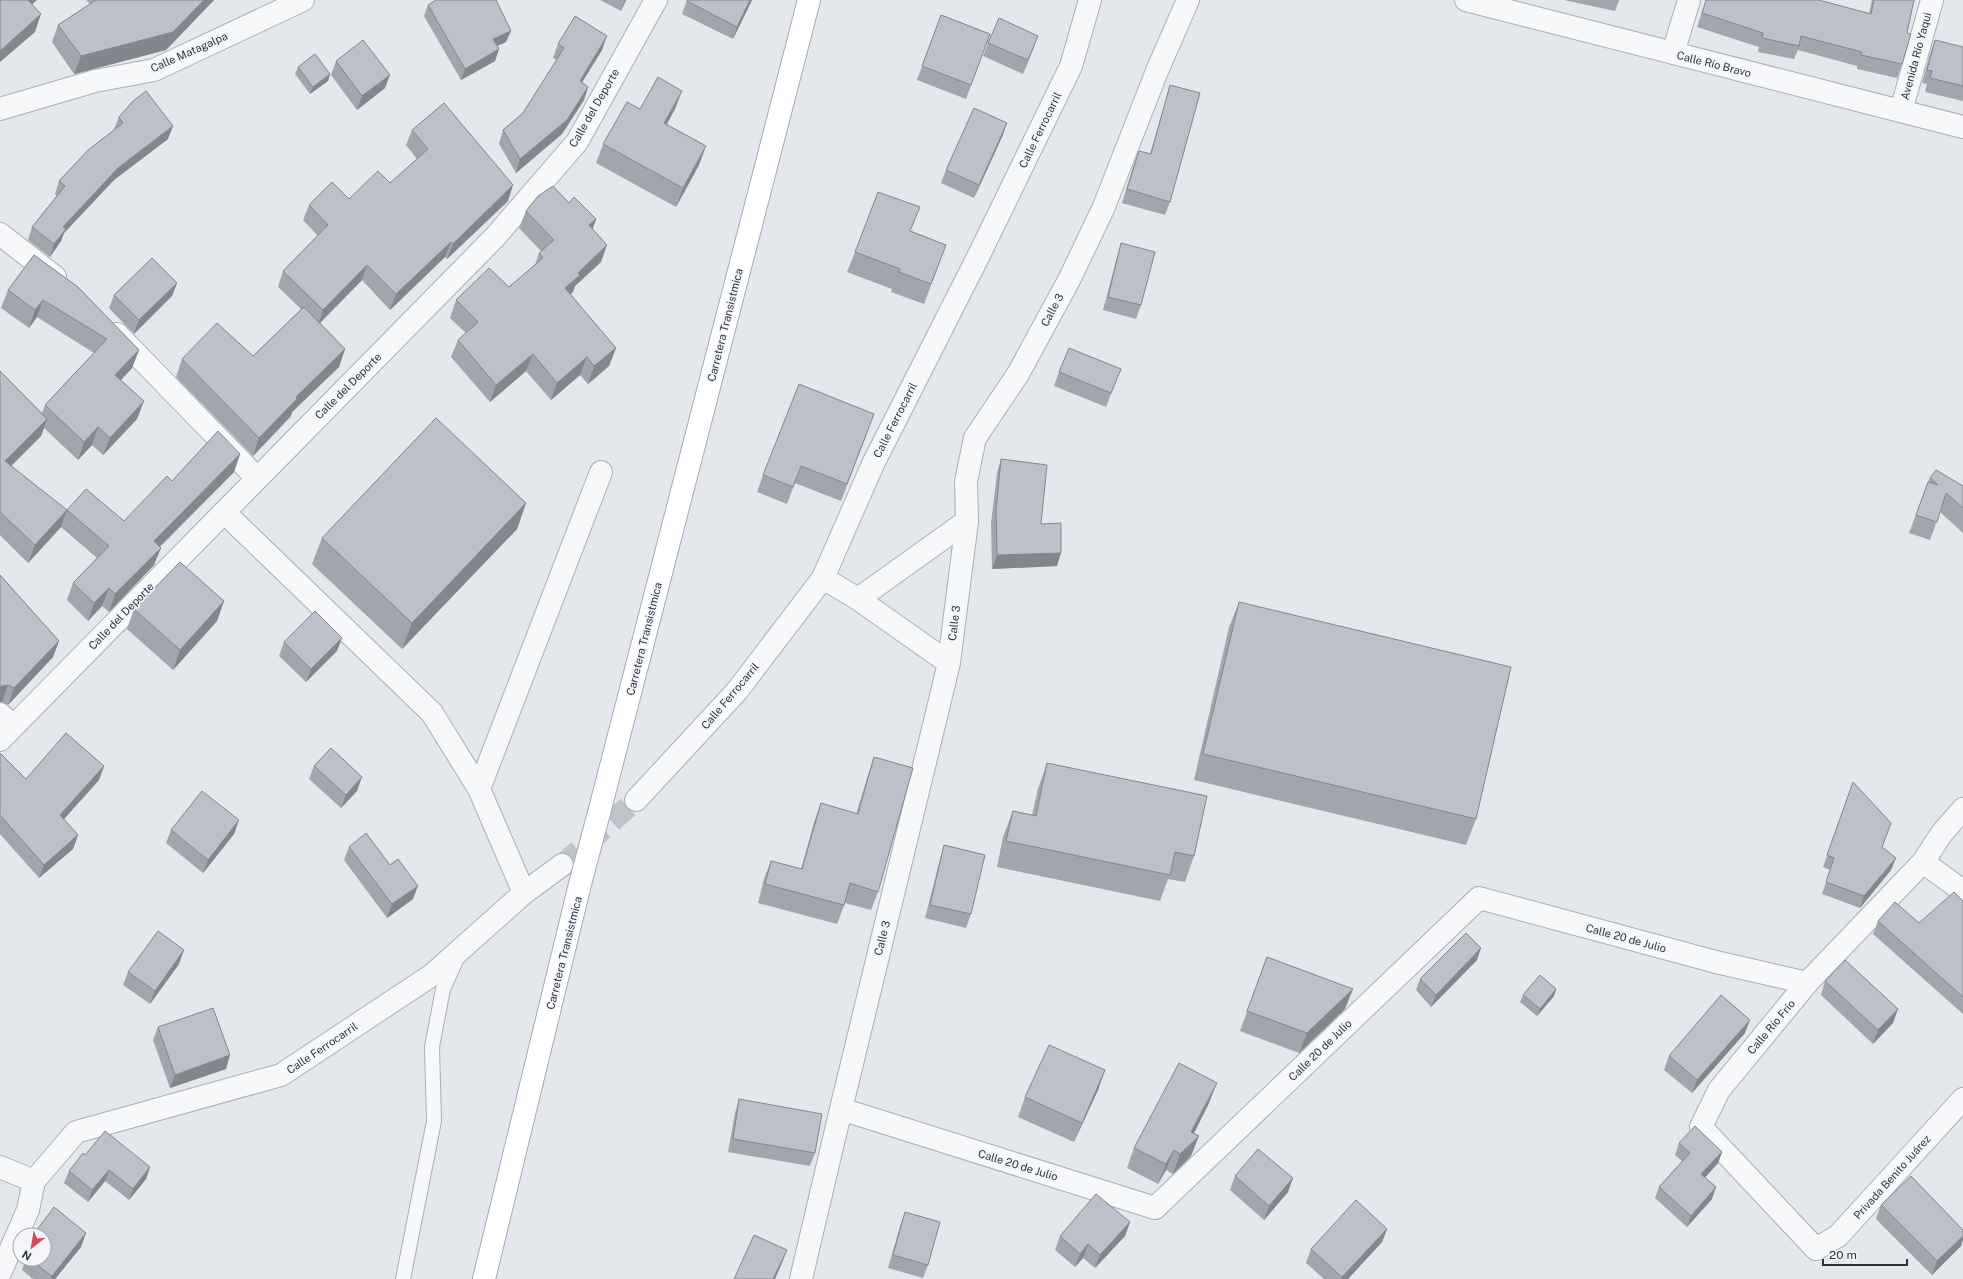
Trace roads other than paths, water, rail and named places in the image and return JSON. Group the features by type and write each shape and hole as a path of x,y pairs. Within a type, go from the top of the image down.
{"main road":[{"name":"Carretera Transistmica","path":"484,1279 580,884 809,0"}],"street":[{"name":"Calle Matagalpa","path":"0,109 95,81 154,70 303,0"},
{"name":"Calle del Deporte","path":"4,727 224,512 495,236 577,142 656,0"},
{"name":"Calle Ferrocarril","path":"636,800 737,691 823,578 874,464 1071,66 1090,0"},
{"name":"Calle 3","path":"801,1279 949,663 968,520 966,481 976,438 1018,374 1069,280 1103,209 1157,70 1188,0"},
{"name":"Calle Río Bravo","path":"1466,0 1963,127"},
{"path":"1673,53 1689,0"},
{"name":"Avenida Río Yaqui","path":"1901,111 1932,0"},
{"path":"0,234 73,291"},
{"path":"102,319 257,478"},
{"path":"479,790 601,472"},
{"path":"224,512 432,713 479,790 524,893"},
{"path":"858,599 968,520"},
{"path":"823,578 858,599 949,663"},
{"name":"Calle Río Frío","path":"1816,1249 1702,1127 1719,1090 1807,983 1923,862 1942,833 1963,809"},
{"path":"1923,862 1963,891"},
{"name":"Calle Ferrocarril","path":"34,1181 76,1132 281,1075 432,975 524,893 562,866"},
{"name":"Calle 20 de Julio","path":"841,1109 1155,1208 1479,898 1716,962 1807,983"},
{"name":"Privada Benito Juárez","path":"1816,1249 1838,1236 1963,1098"},
{"path":"0,1167 34,1181 28,1210 0,1273"}],"lane":[{"path":"403,1279 434,1121 432,1047 443,989 461,950"}],"tunnel":[{"path":"562,865 636,800"}]}
